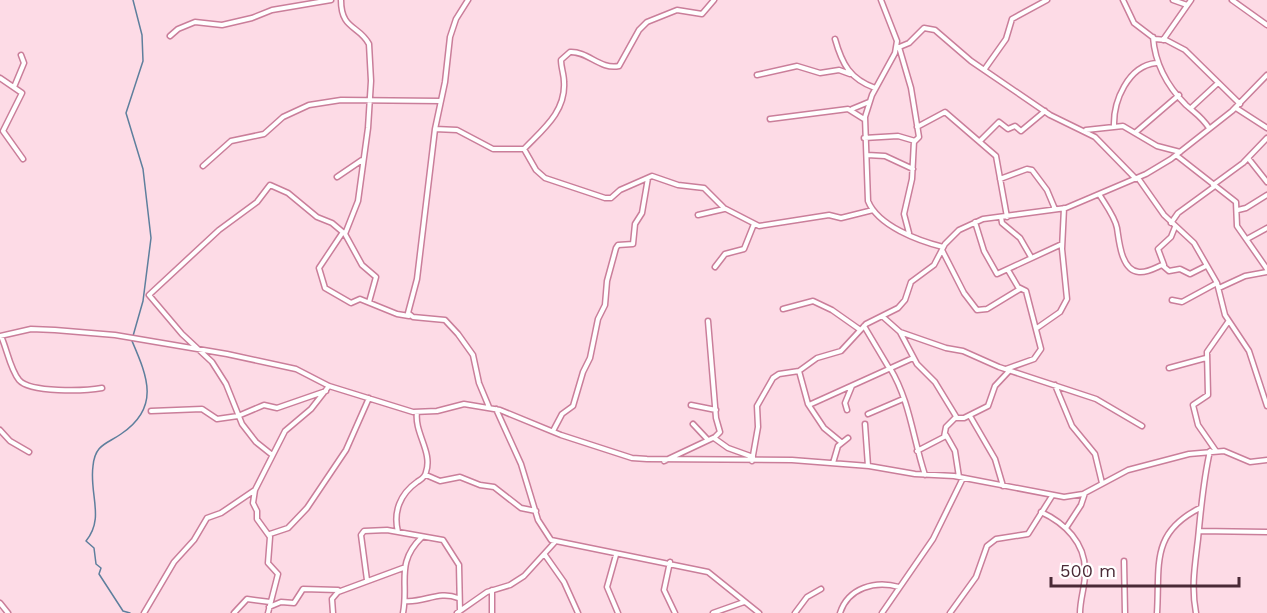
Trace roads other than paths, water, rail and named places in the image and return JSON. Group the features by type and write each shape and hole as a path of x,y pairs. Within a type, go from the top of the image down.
{"street":[{"path":"170,36 178,29 195,22 222,25 252,18 272,10 331,0"},
{"path":"341,0 342,14 369,44 370,101 358,201 344,233 319,268 322,284 351,303 360,299 398,314 445,321 473,355 479,383 489,407"},
{"path":"409,316 408,310 417,279 435,129 450,37 456,20 468,0"},
{"path":"435,129 457,130 493,149 524,149 552,120 563,95 561,60 570,52 577,52 600,64 611,67 619,66 646,22 677,10 702,14 714,0"},
{"path":"881,0 896,32 898,47 911,88 919,137 914,141 913,169 904,214 909,234"},
{"path":"984,70 1006,39 1012,19 1047,0"},
{"path":"1123,0 1131,20 1153,37 1185,50 1240,104"},
{"path":"1173,0 1187,5"},
{"path":"1163,40 1191,0"},
{"path":"1232,0 1267,25"},
{"path":"1021,289 987,309 977,310 964,293 942,248 889,224 873,210 866,192 867,156 864,119 869,102 898,47 909,43 924,28 931,29 984,70 1045,111 1102,142 1137,179 1171,223 1194,243 1217,283 1228,322 1249,351 1267,406"},
{"path":"1153,37 1156,63 1179,95 1198,112 1209,128"},
{"path":"834,39 841,59 850,74"},
{"path":"14,87 24,63 21,55"},
{"path":"1114,127 1116,104 1122,90 1139,70 1156,63"},
{"path":"757,75 797,66 820,73 839,70 875,88"},
{"path":"753,459 759,428 757,409 764,392 779,374 799,371 817,358 847,347 860,329 898,308 905,300 911,282 934,265 942,248 959,231 975,222 1064,208 1137,179 1179,153 1236,108 1267,75"},
{"path":"0,78 22,95 3,131 22,159"},
{"path":"1191,108 1218,83"},
{"path":"1136,132 1179,95"},
{"path":"203,166 231,141 267,133 284,117 303,107 330,101 441,101"},
{"path":"770,119 851,110 869,102"},
{"path":"1236,108 1267,128"},
{"path":"851,110 864,119"},
{"path":"980,141 999,122 1008,129 1015,126 1021,130 1045,111"},
{"path":"917,127 945,112 996,156 1004,217 1002,223 1020,238 1031,257"},
{"path":"1082,130 1123,126 1136,132 1156,146 1179,153 1236,202 1237,226 1267,271 1245,276 1219,288"},
{"path":"864,138 898,136 914,141"},
{"path":"1171,223 1178,213 1248,158 1267,138"},
{"path":"524,149 536,170 545,178 605,198 611,198 620,189 648,177 704,188 725,209 754,224 794,222 829,215 841,218 873,210"},
{"path":"867,156 885,156 913,169"},
{"path":"1248,158 1267,182"},
{"path":"337,177 362,159"},
{"path":"1000,178 1030,169 1047,190 1055,209"},
{"path":"553,431 562,414 573,406 582,372 590,358 598,320 606,305 607,281 616,248 618,244 633,244 635,224 642,213 648,177"},
{"path":"271,454 256,442 238,416 226,384 202,350 182,334 149,295 219,230 257,202 267,187 280,188 317,217 332,223 344,233 362,265 376,277 369,302"},
{"path":"1099,194 1116,224 1118,242 1129,265 1141,273 1165,266"},
{"path":"1238,210 1267,195"},
{"path":"1037,328 1060,312 1067,299 1062,244 1064,208"},
{"path":"698,215 725,209"},
{"path":"975,222 993,272 999,275 1031,257 1062,244"},
{"path":"715,267 725,254 744,249 754,224"},
{"path":"1175,226 1172,237 1158,249 1169,272 1180,269 1190,274 1206,266"},
{"path":"1246,239 1267,228"},
{"path":"900,332 913,358 937,384 956,417 959,419 970,416 988,406 995,386 1007,370 1037,356 1041,349 1026,291 1021,289 1008,270"},
{"path":"1172,300 1182,302 1217,283"},
{"path":"783,309 813,301 832,310 860,329"},
{"path":"882,316 900,332 936,345 963,351 1007,370 1096,399 1142,426"},
{"path":"663,461 714,438 720,432 708,321"},
{"path":"1196,613 1192,592 1200,508 1213,451 1198,425 1193,407 1194,403 1208,395 1210,384 1207,352 1228,322"},
{"path":"864,326 890,368 903,399 915,431 917,451 925,475"},
{"path":"102,388 78,392 26,385 18,379 1,336 31,329 55,330 115,335 202,350 297,369 329,386 417,412 437,411 464,404 489,407 632,458 663,461 753,459 868,466 961,478 1052,496 1072,496 1085,493 1145,464 1213,451 1250,462 1267,460"},
{"path":"809,405 913,358"},
{"path":"1169,368 1206,358"},
{"path":"799,371 809,405 824,428 841,442"},
{"path":"1055,385 1072,426 1095,454 1102,483"},
{"path":"1261,386 1267,385"},
{"path":"268,613 278,574 268,562 270,534 257,519 257,511 253,502 255,490 266,471 271,454 285,431 311,409 329,386"},
{"path":"848,410 845,403 852,386"},
{"path":"151,411 204,409 218,419 238,416 264,405 277,408 326,391"},
{"path":"270,534 288,528 307,508 346,450 369,398"},
{"path":"868,414 903,399"},
{"path":"691,405 716,410"},
{"path":"495,409 516,451 536,512 548,538 555,542 592,547 616,555 670,562 708,572 759,613"},
{"path":"398,532 396,520 399,501 426,475 427,464 416,424 417,412"},
{"path":"970,416 995,459 1003,486"},
{"path":"882,613 933,539 961,478 956,451 946,435 946,427 956,417"},
{"path":"693,424 708,440"},
{"path":"865,424 868,466"},
{"path":"0,430 10,441 29,452"},
{"path":"917,451 946,435"},
{"path":"714,438 728,448 753,459"},
{"path":"833,463 841,442 848,438"},
{"path":"426,475 440,481 460,477 480,485 494,486 521,508 536,512"},
{"path":"144,613 174,562 194,540 207,518 221,513 255,490"},
{"path":"1066,528 1081,505 1085,493"},
{"path":"950,613 976,577 987,546 996,539 1028,534 1052,496"},
{"path":"1157,613 1160,554 1164,541 1173,524 1200,508"},
{"path":"1041,512 1066,528 1083,552 1086,568 1080,592 1080,613"},
{"path":"1199,531 1267,532"},
{"path":"367,580 362,557 362,533 398,532 443,540 457,560 459,612 492,590 517,581 545,555 555,542"},
{"path":"403,613 405,600 403,568 415,544 422,537"},
{"path":"545,555 564,582 578,613"},
{"path":"616,555 607,587 618,613"},
{"path":"1124,561 1125,613"},
{"path":"670,562 664,590 675,613"},
{"path":"333,613 332,599 335,594 403,568"},
{"path":"840,613 847,598 864,588 880,583 899,587"},
{"path":"234,613 247,599 270,605 281,602 294,603 303,589 342,590"},
{"path":"795,613 807,597 821,589"},
{"path":"492,590 492,613"},
{"path":"405,600 416,602 444,594 458,598"},
{"path":"713,613 745,602"},
{"path":"0,603 8,613"}],"waterway":[{"path":"133,0 142,35 143,61 126,113 143,169 151,238 143,301 133,336"},
{"path":"130,613 123,611 99,574 101,568 96,564 94,548 86,541 95,524 92,476 96,453 102,446 134,424 146,402 146,379 132,341"}]}
